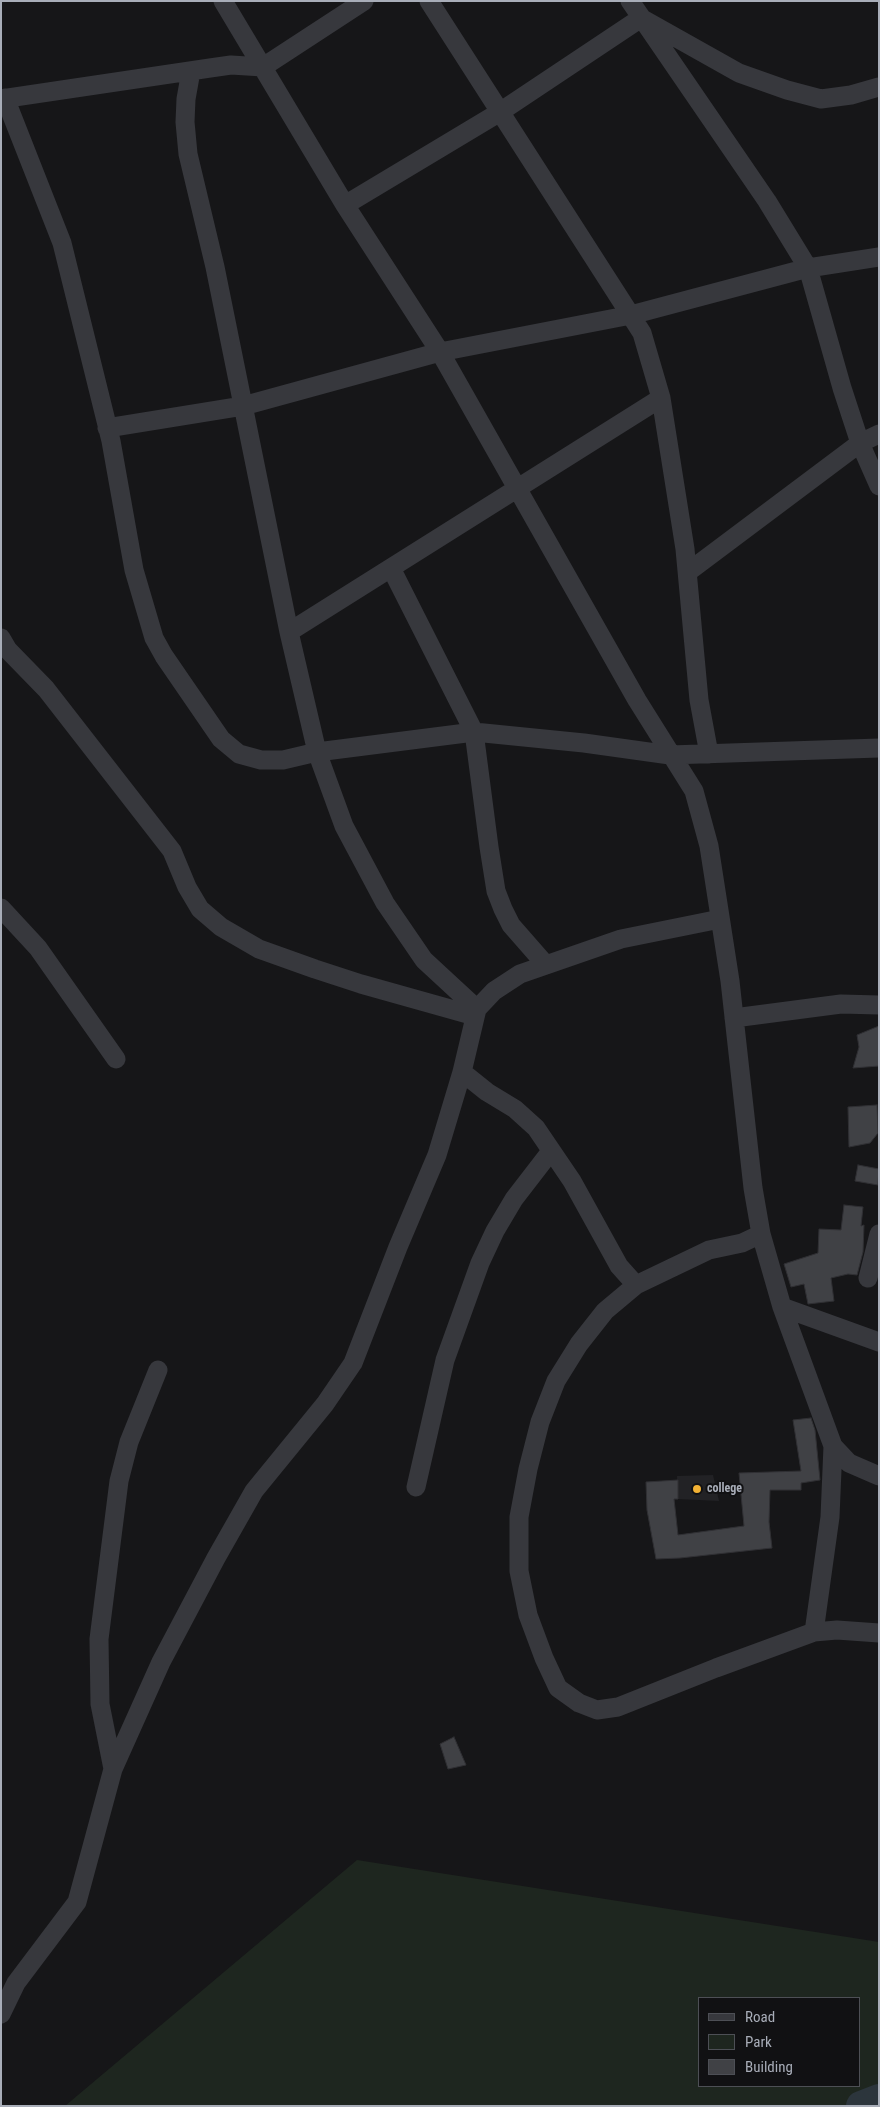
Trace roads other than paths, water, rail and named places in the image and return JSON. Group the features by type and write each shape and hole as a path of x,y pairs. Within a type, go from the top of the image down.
{"street":[{"path":"223,1 345,205 440,352 670,755 684,772 694,790 709,846 734,1018 753,1188 761,1234 782,1307 833,1446 830,1517 814,1632"},
{"path":"364,1 263,67 231,65 3,99 62,243 108,428 134,570 154,638 164,656 221,738 239,754 261,760 283,760 317,752 474,732 670,755 879,748"},
{"path":"429,1 642,333 661,398 688,572 699,700 709,754"},
{"path":"630,1 729,144 808,268 842,388 860,442 879,486"},
{"path":"345,205 500,112 641,18"},
{"path":"641,18 739,73 787,90 821,99 851,95 879,87"},
{"path":"191,71 186,99 185,122 188,154 215,267 289,632 317,752 344,826 384,903 424,960 476,1013"},
{"path":"108,428 243,406 440,352 631,315 808,268 879,257"},
{"path":"289,632 516,487 661,398"},
{"path":"688,572 860,442 879,434"},
{"path":"391,568 474,732 496,891 502,909 511,924 546,965"},
{"path":"1,638 8,650 46,689 172,851 187,887 200,909 221,927 259,949 361,984 476,1013"},
{"path":"1,908 38,948 116,1059"},
{"path":"1,2014 16,1983 77,1902 112,1769 161,1662 216,1558 254,1490 324,1404 353,1363 398,1246 437,1155 462,1072 476,1013 494,991 520,974 621,939 720,919"},
{"path":"734,1018 841,1004 879,1005"},
{"path":"462,1072 487,1092 515,1109 536,1128 572,1181 619,1266 636,1285"},
{"path":"416,1487 446,1360 480,1263 495,1231 514,1198 551,1151"},
{"path":"761,1234 742,1243 709,1250 636,1285 604,1311 579,1344 556,1381 540,1422 528,1469 519,1517 519,1571 528,1615 544,1658 558,1688 579,1703 597,1710 618,1707 814,1632 838,1630 879,1633"},
{"path":"868,1278 879,1234"},
{"path":"782,1307 879,1342"},
{"path":"112,1769 100,1704 98,1672 100,1630 119,1481 129,1442 158,1370"},
{"path":"833,1446 849,1463 879,1476"}],"waterway":[{"path":"861,2106 879,2099"}],"place":[{"name":"college","path":"697,1489"}]}
